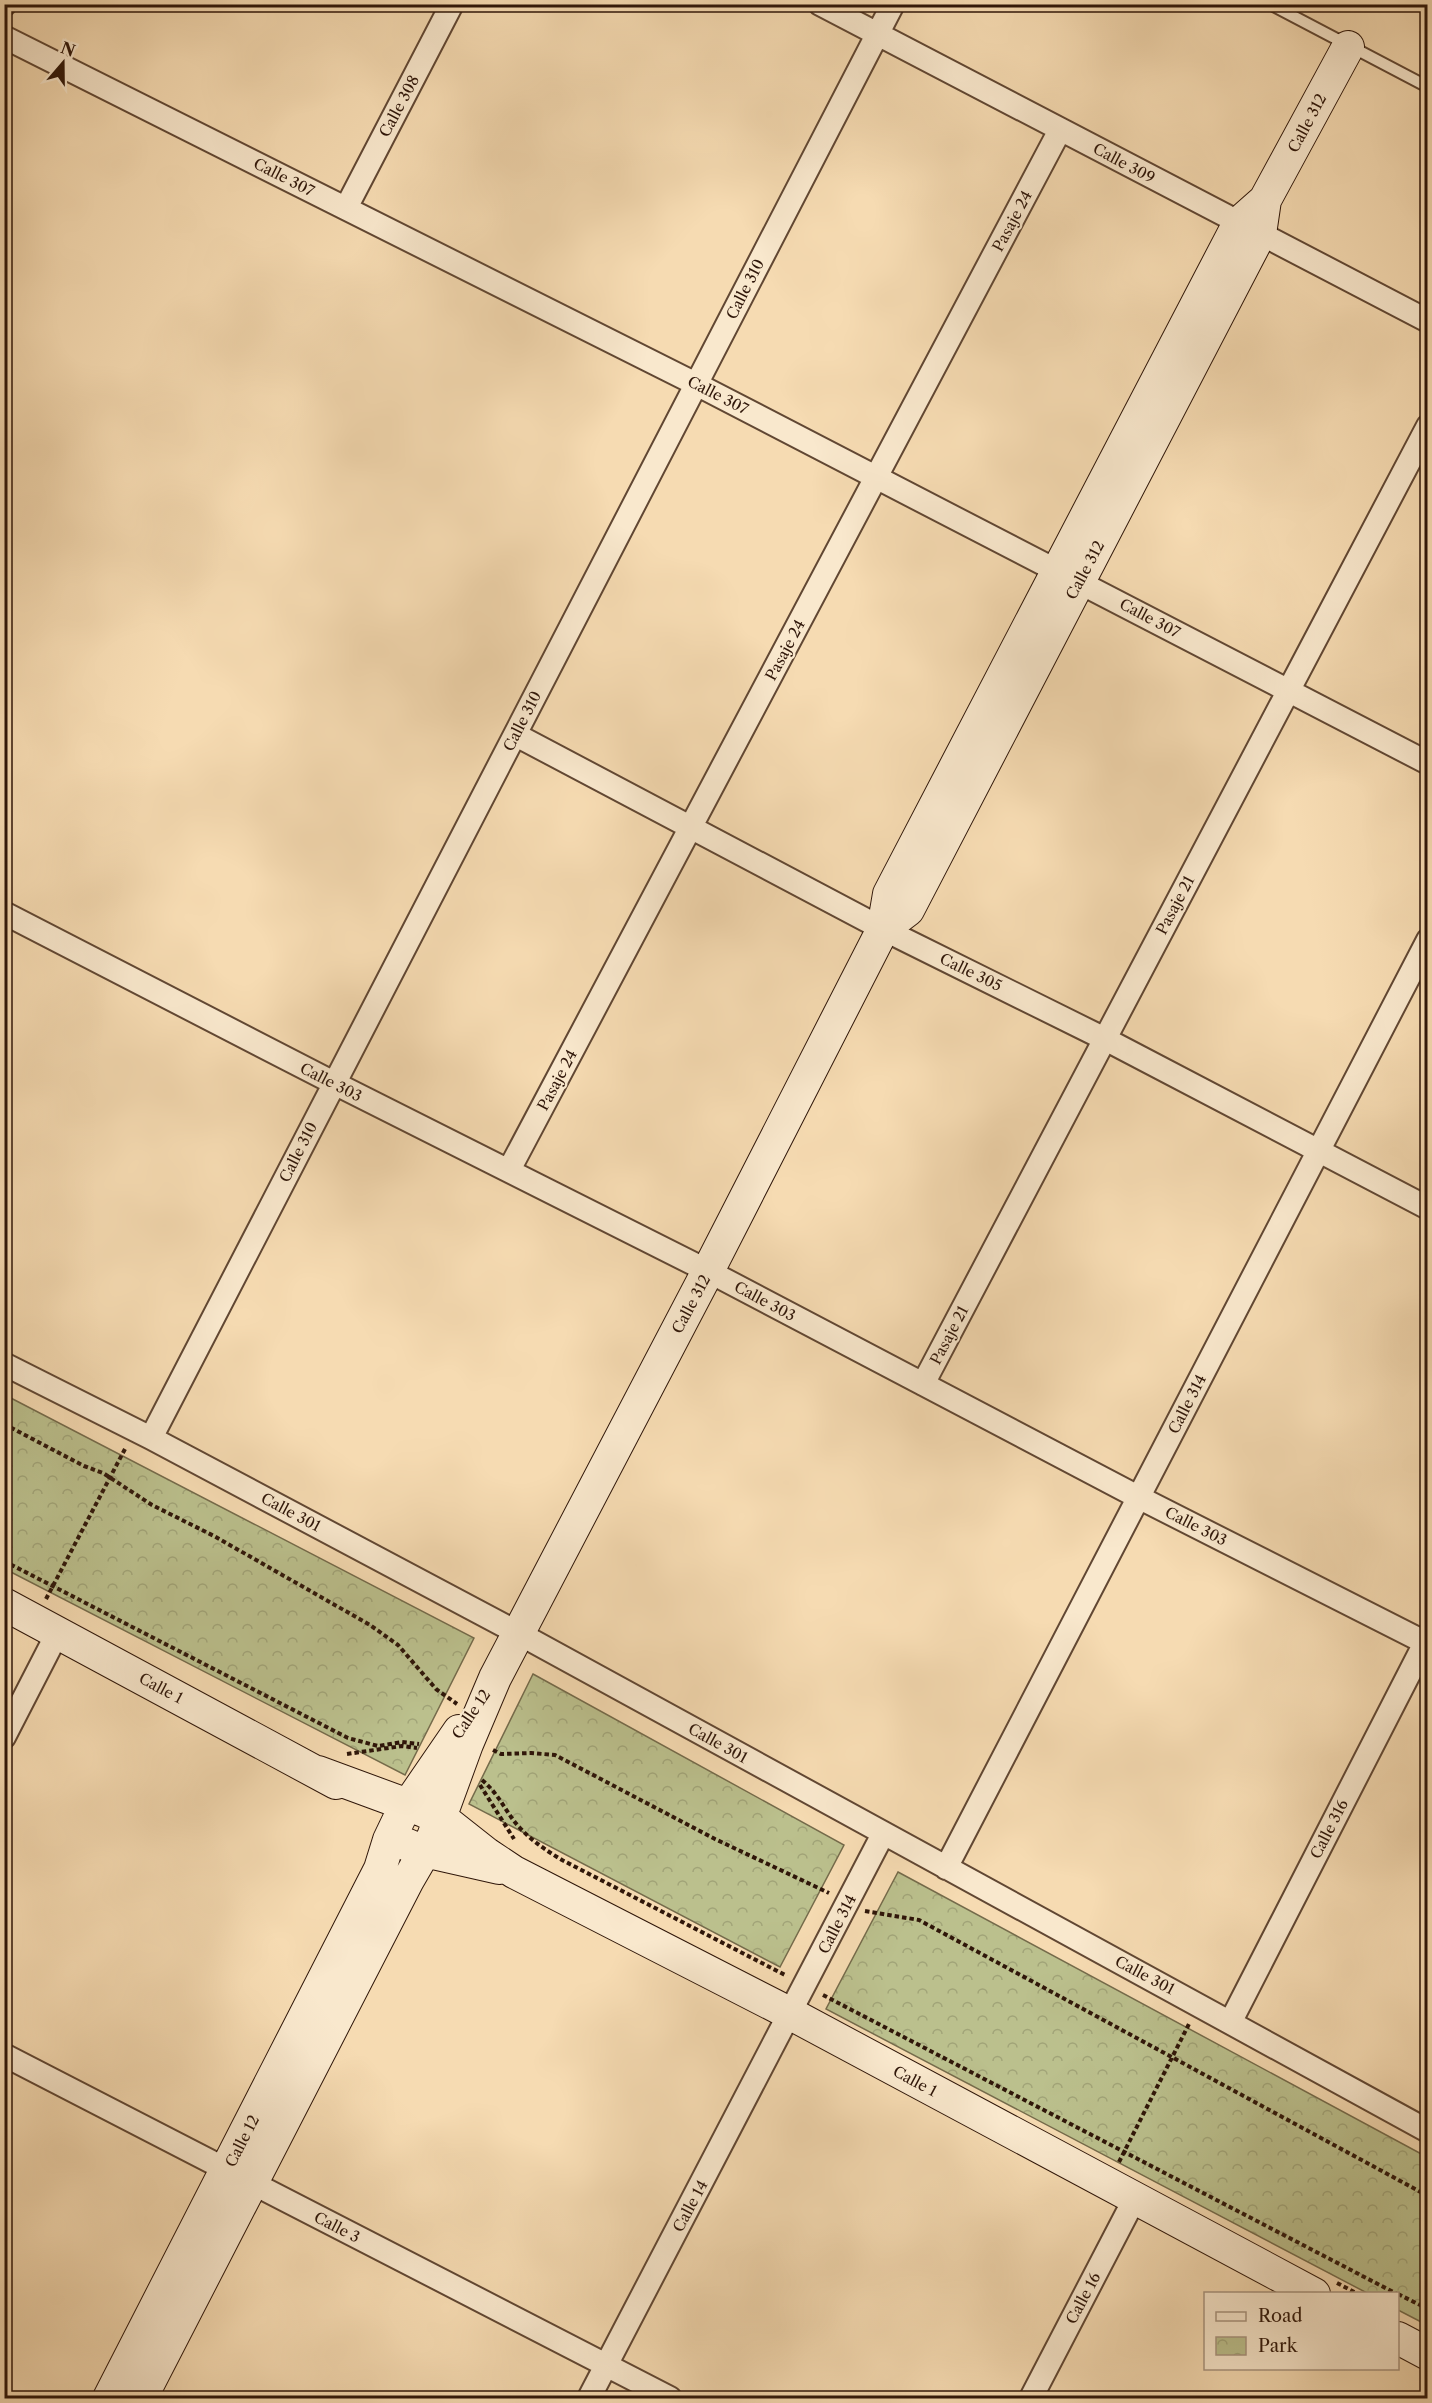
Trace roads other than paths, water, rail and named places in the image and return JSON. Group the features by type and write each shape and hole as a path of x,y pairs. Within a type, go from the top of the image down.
{"street":[{"name":"Calle 308","path":"346,208 452,4"},
{"name":"Calle 309","path":"820,4 1428,321"},
{"name":"Calle 310","path":"143,1434 333,1083 516,735 893,4"},
{"name":"Calle 307","path":"4,37 696,384 1428,763"},
{"name":"Calle 312","path":"495,1678 708,1271 883,928 889,894 1068,575 1249,229 1348,46"},
{"name":"Pasaje 24","path":"509,1170 1060,130"},
{"name":"Pasaje 21","path":"923,1384 1428,426"},
{"name":"Calle 305","path":"516,735 883,928 1105,1039 1428,1208"},
{"name":"Calle 303","path":"4,913 333,1083 708,1271 1138,1497 1427,1641"},
{"name":"Calle 314","path":"946,1868 1428,940"},
{"name":"Calle 301","path":"4,1364 143,1434 518,1633 883,1834 1231,2021 1428,2131"},
{"name":"Calle 1","path":"4,1604 318,1772 344,1788 409,1846 514,1872"},
{"path":"4,1737 46,1626"},
{"name":"Calle 316","path":"1231,2021 1427,1641"},
{"name":"Calle 12","path":"141,2398 239,2176 380,1869 393,1833 408,1806 451,1761 495,1678"},
{"name":"Calle 12","path":"109,2398 434,1837 440,1819 451,1761"},
{"name":"Calle 1","path":"318,1772 440,1819 514,1872 791,2014 1310,2292"},
{"name":"Calle 314","path":"791,2014 883,1834"},
{"name":"Calle 14","path":"589,2398 791,2014"},
{"name":"Calle 3","path":"4,2055 670,2398"},
{"name":"Calle 16","path":"1031,2398 1122,2191"},
{"path":"1399,2339 1428,2354"}],"lane":[{"path":"1270,4 1428,87"}]}
